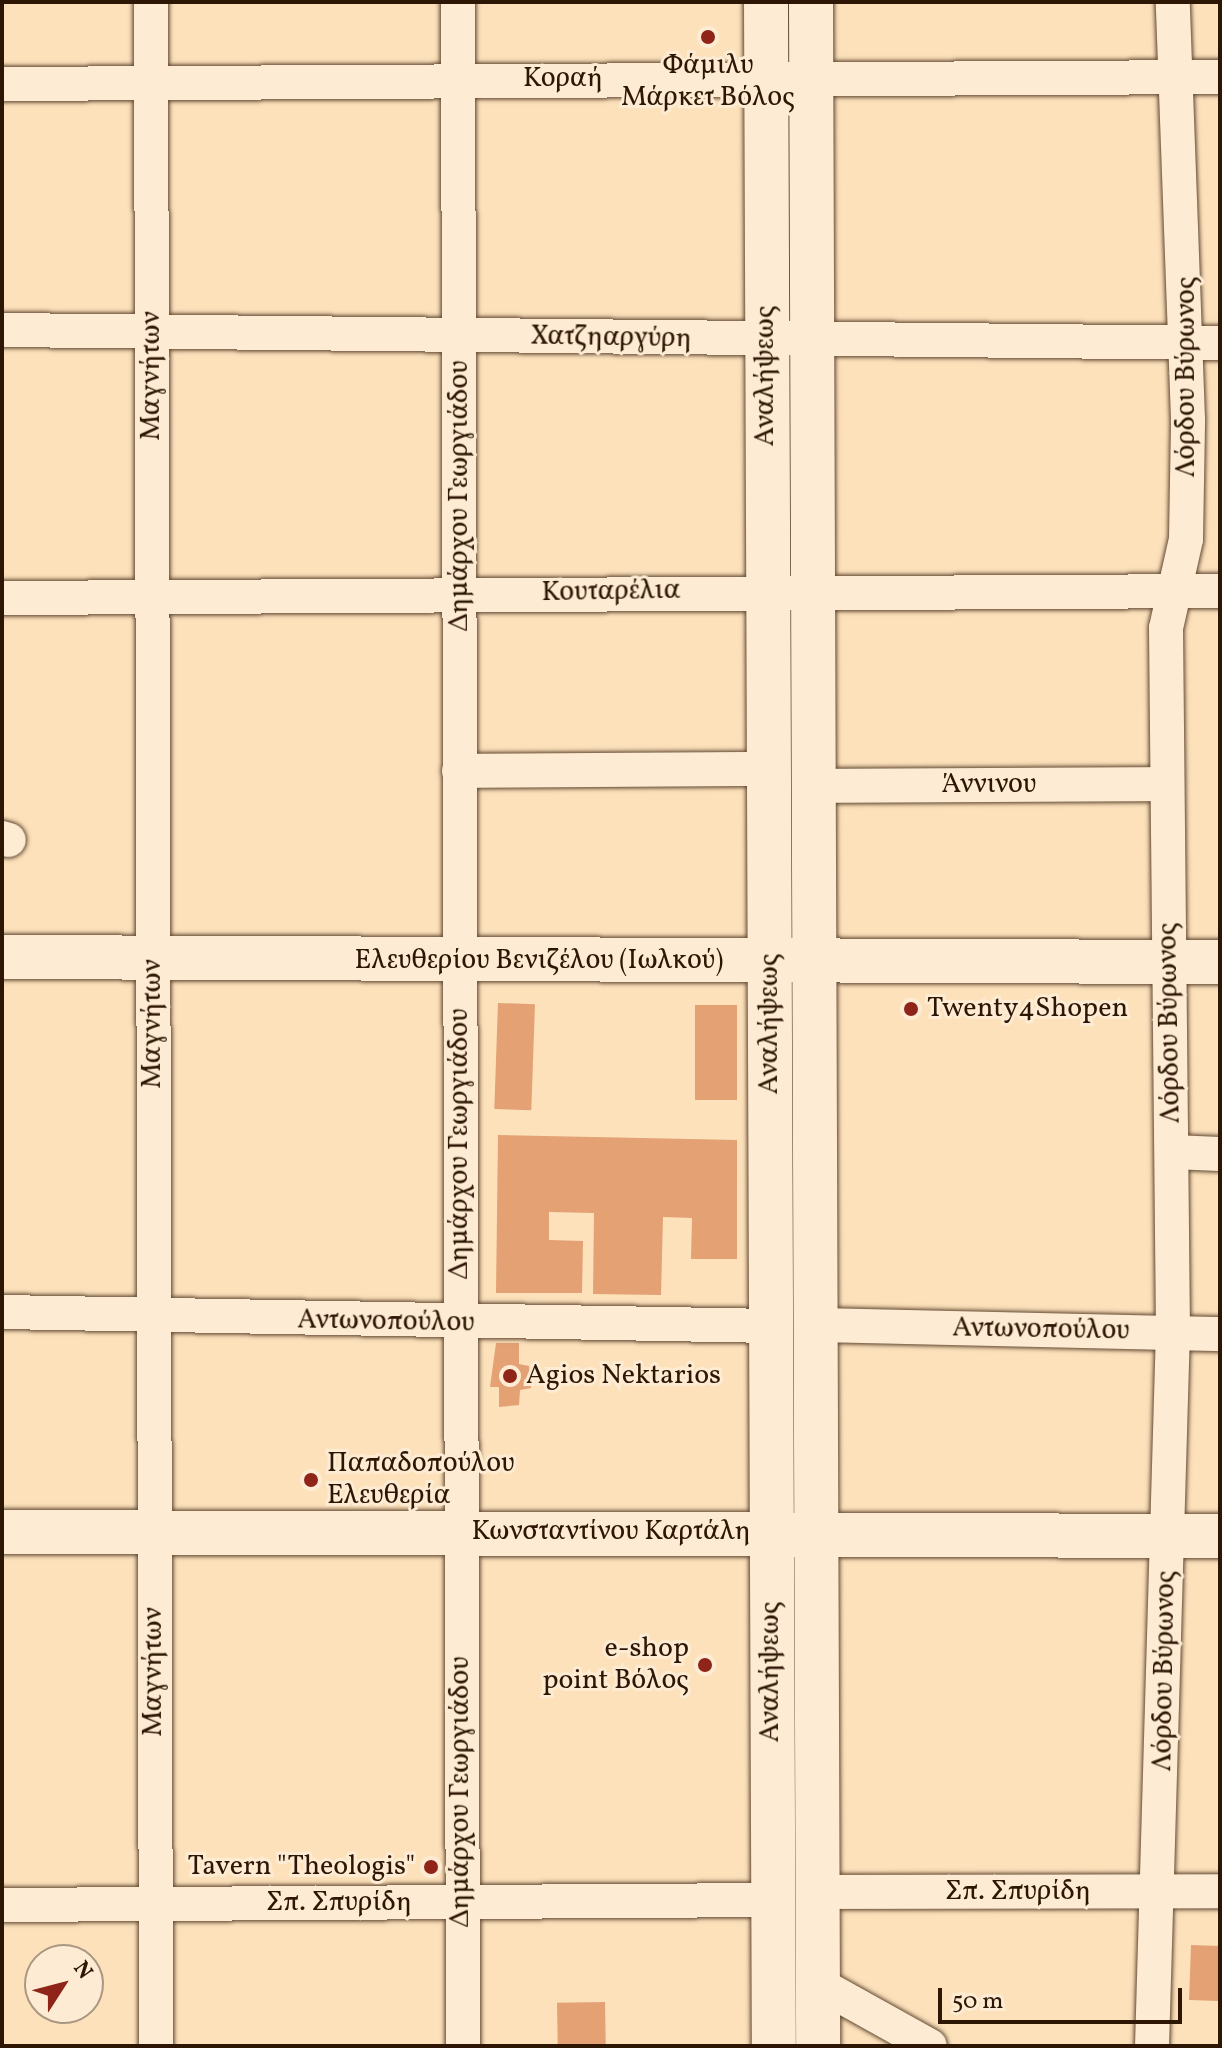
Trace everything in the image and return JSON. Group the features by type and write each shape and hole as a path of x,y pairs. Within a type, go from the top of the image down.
{"main road":[{"name":"Αναλήψεως","path":"766,2 767,769 790,963 814,1325 818,2046"},
{"name":"Αναλήψεως","path":"774,2046 770,1326 790,963 811,786 811,2"},
{"name":"Ελευθερίου Βενιζέλου (Ιωλκού)","path":"2,957 790,963 1220,962"},
{"name":"Κωνσταντίνου Καρτάλη","path":"2,1532 771,1532 1220,1536"}],"street":[{"name":"Μαγνήτων","path":"151,2 156,2046"},
{"name":"Δημάρχου Γεωργιάδου","path":"458,2 461,336 458,1533 463,2046"},
{"name":"Λόρδου Βύρωνος","path":"1152,2046 1160,1893 1173,1332 1167,784 1173,592 1186,539 1204,343 1176,77 1173,2"},
{"name":"Κοραή","path":"2,84 1220,77"},
{"name":"Χατζηαργύρη","path":"2,330 1204,343"},
{"name":"Κουταρέλια","path":"2,598 765,590 1220,591"},
{"path":"459,771 767,769"},
{"name":"Άννινου","path":"811,786 1167,784"},
{"path":"1173,1152 1220,1154"},
{"name":"Αντωνοπούλου","path":"2,1312 460,1324 770,1326"},
{"name":"Αντωνοπούλου","path":"814,1325 1220,1334"},
{"name":"Σπ. Σπυρίδη","path":"816,1892 1220,1891"},
{"name":"Σπ. Σπυρίδη","path":"2,1905 772,1900"},
{"path":"817,1983 930,2046"}],"building":[{"path":"498,1003 535,1004 531,1110 494,1109"},
{"path":"695,1005 737,1005 737,1100 695,1100"},
{"path":"498,1135 737,1140 737,1259 691,1259 692,1218 663,1217 661,1295 593,1294 594,1213 549,1212 549,1240 583,1241 582,1293 496,1293"},
{"name":"Agios Nektarios","path":"496,1343 519,1343 519,1364 529,1366 531,1388 520,1390 519,1405 499,1407 499,1387 490,1387"},
{"path":"1191,1945 1220,1946 1218,2001 1189,2000"},
{"path":"605,2002 606,2046 558,2046 557,2003"}],"place":[{"name":"Φάμιλυ Μάρκετ Βόλος","path":"708,37"},
{"name":"Twenty4Shopen","path":"911,1009"},
{"name":"Agios Nektarios","path":"510,1376"},
{"name":"Παπαδοπούλου Ελευθερία","path":"311,1480"},
{"name":"e-shop point Βόλος","path":"705,1665"},
{"name":"Tavern \"Theologis\"","path":"431,1867"}]}
